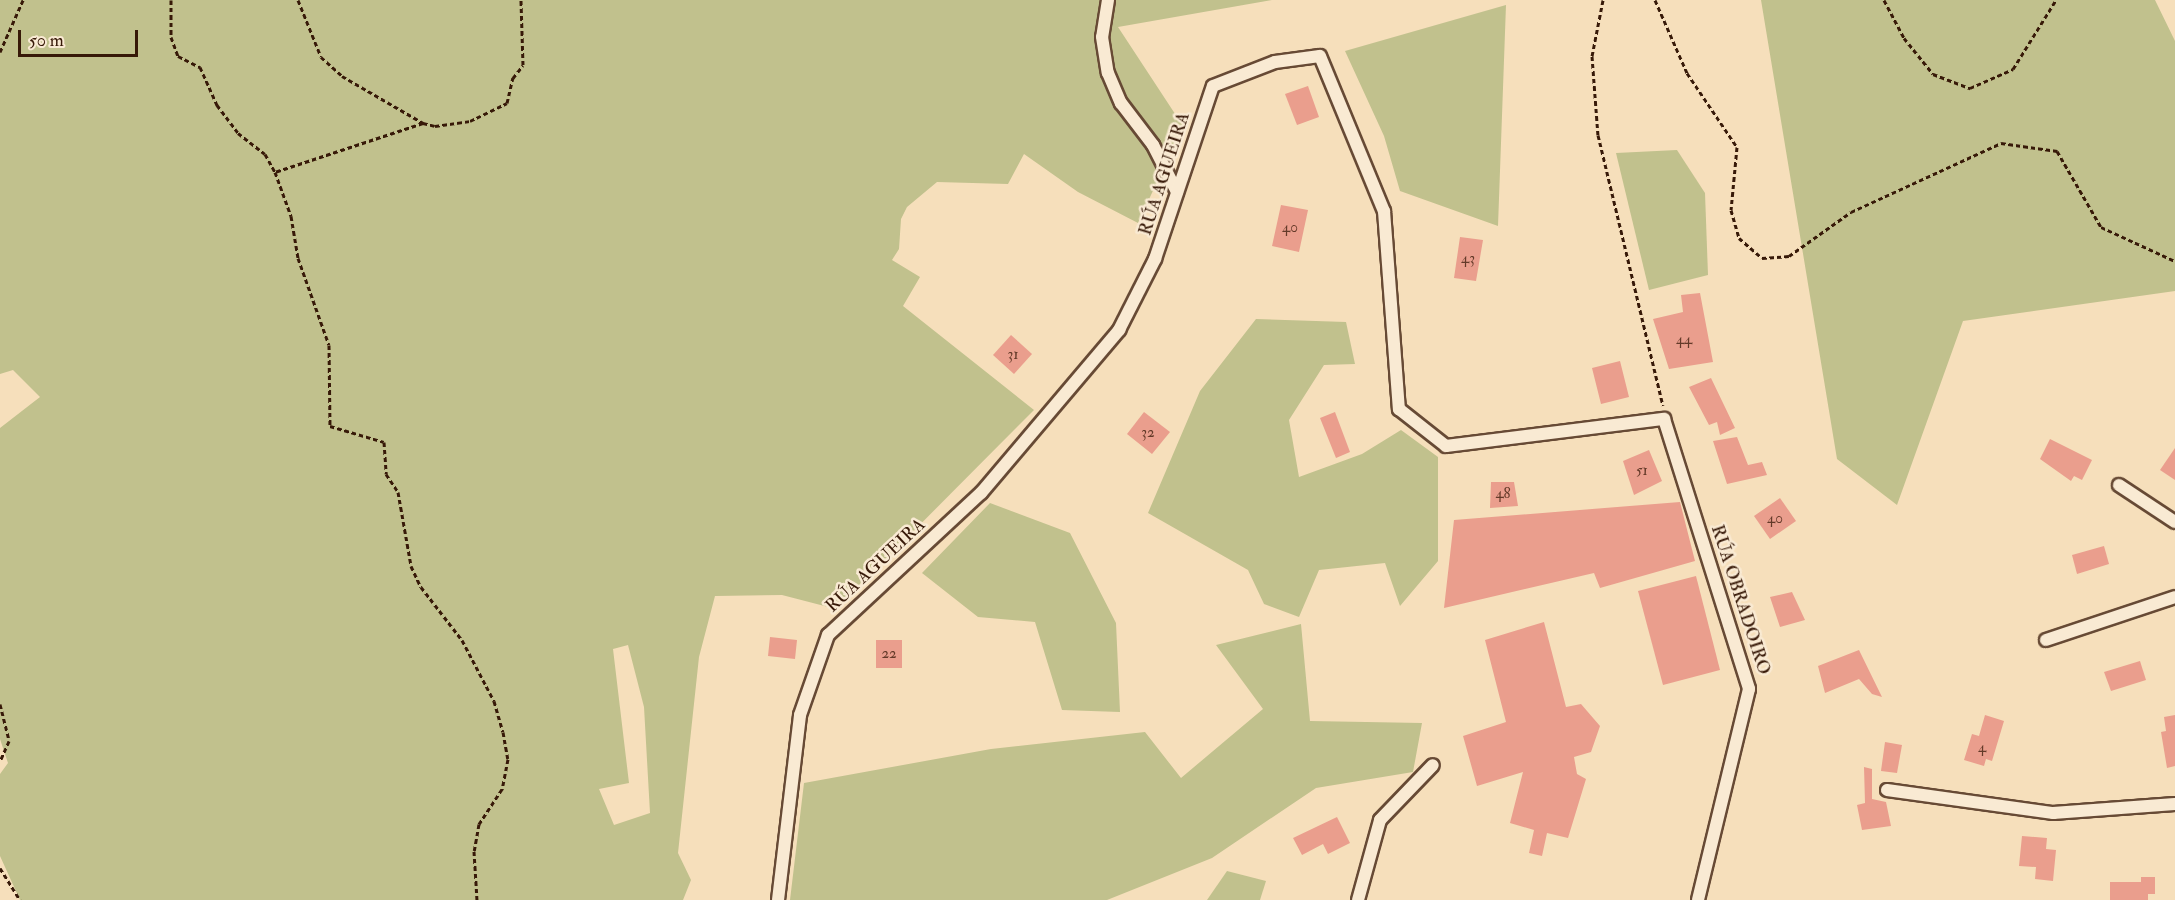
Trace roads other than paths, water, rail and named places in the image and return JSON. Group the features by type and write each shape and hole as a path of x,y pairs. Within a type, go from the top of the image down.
{"street":[{"path":"1108,0 1102,37 1108,73 1121,103 1153,146 1177,192"},
{"name":"RÚA AGUEIRA","path":"778,900 801,715 828,635 981,493 1119,330 1155,259 1213,86 1275,62 1320,56 1384,211 1399,409 1446,446 1664,419"},
{"name":"RÚA OBRADOIRO","path":"1664,419 1749,689 1698,900"},
{"path":"2119,485 2175,522"},
{"path":"2046,640 2175,597"},
{"path":"1358,900 1380,820 1433,765"},
{"path":"1887,790 2053,813 2175,804"}]}
